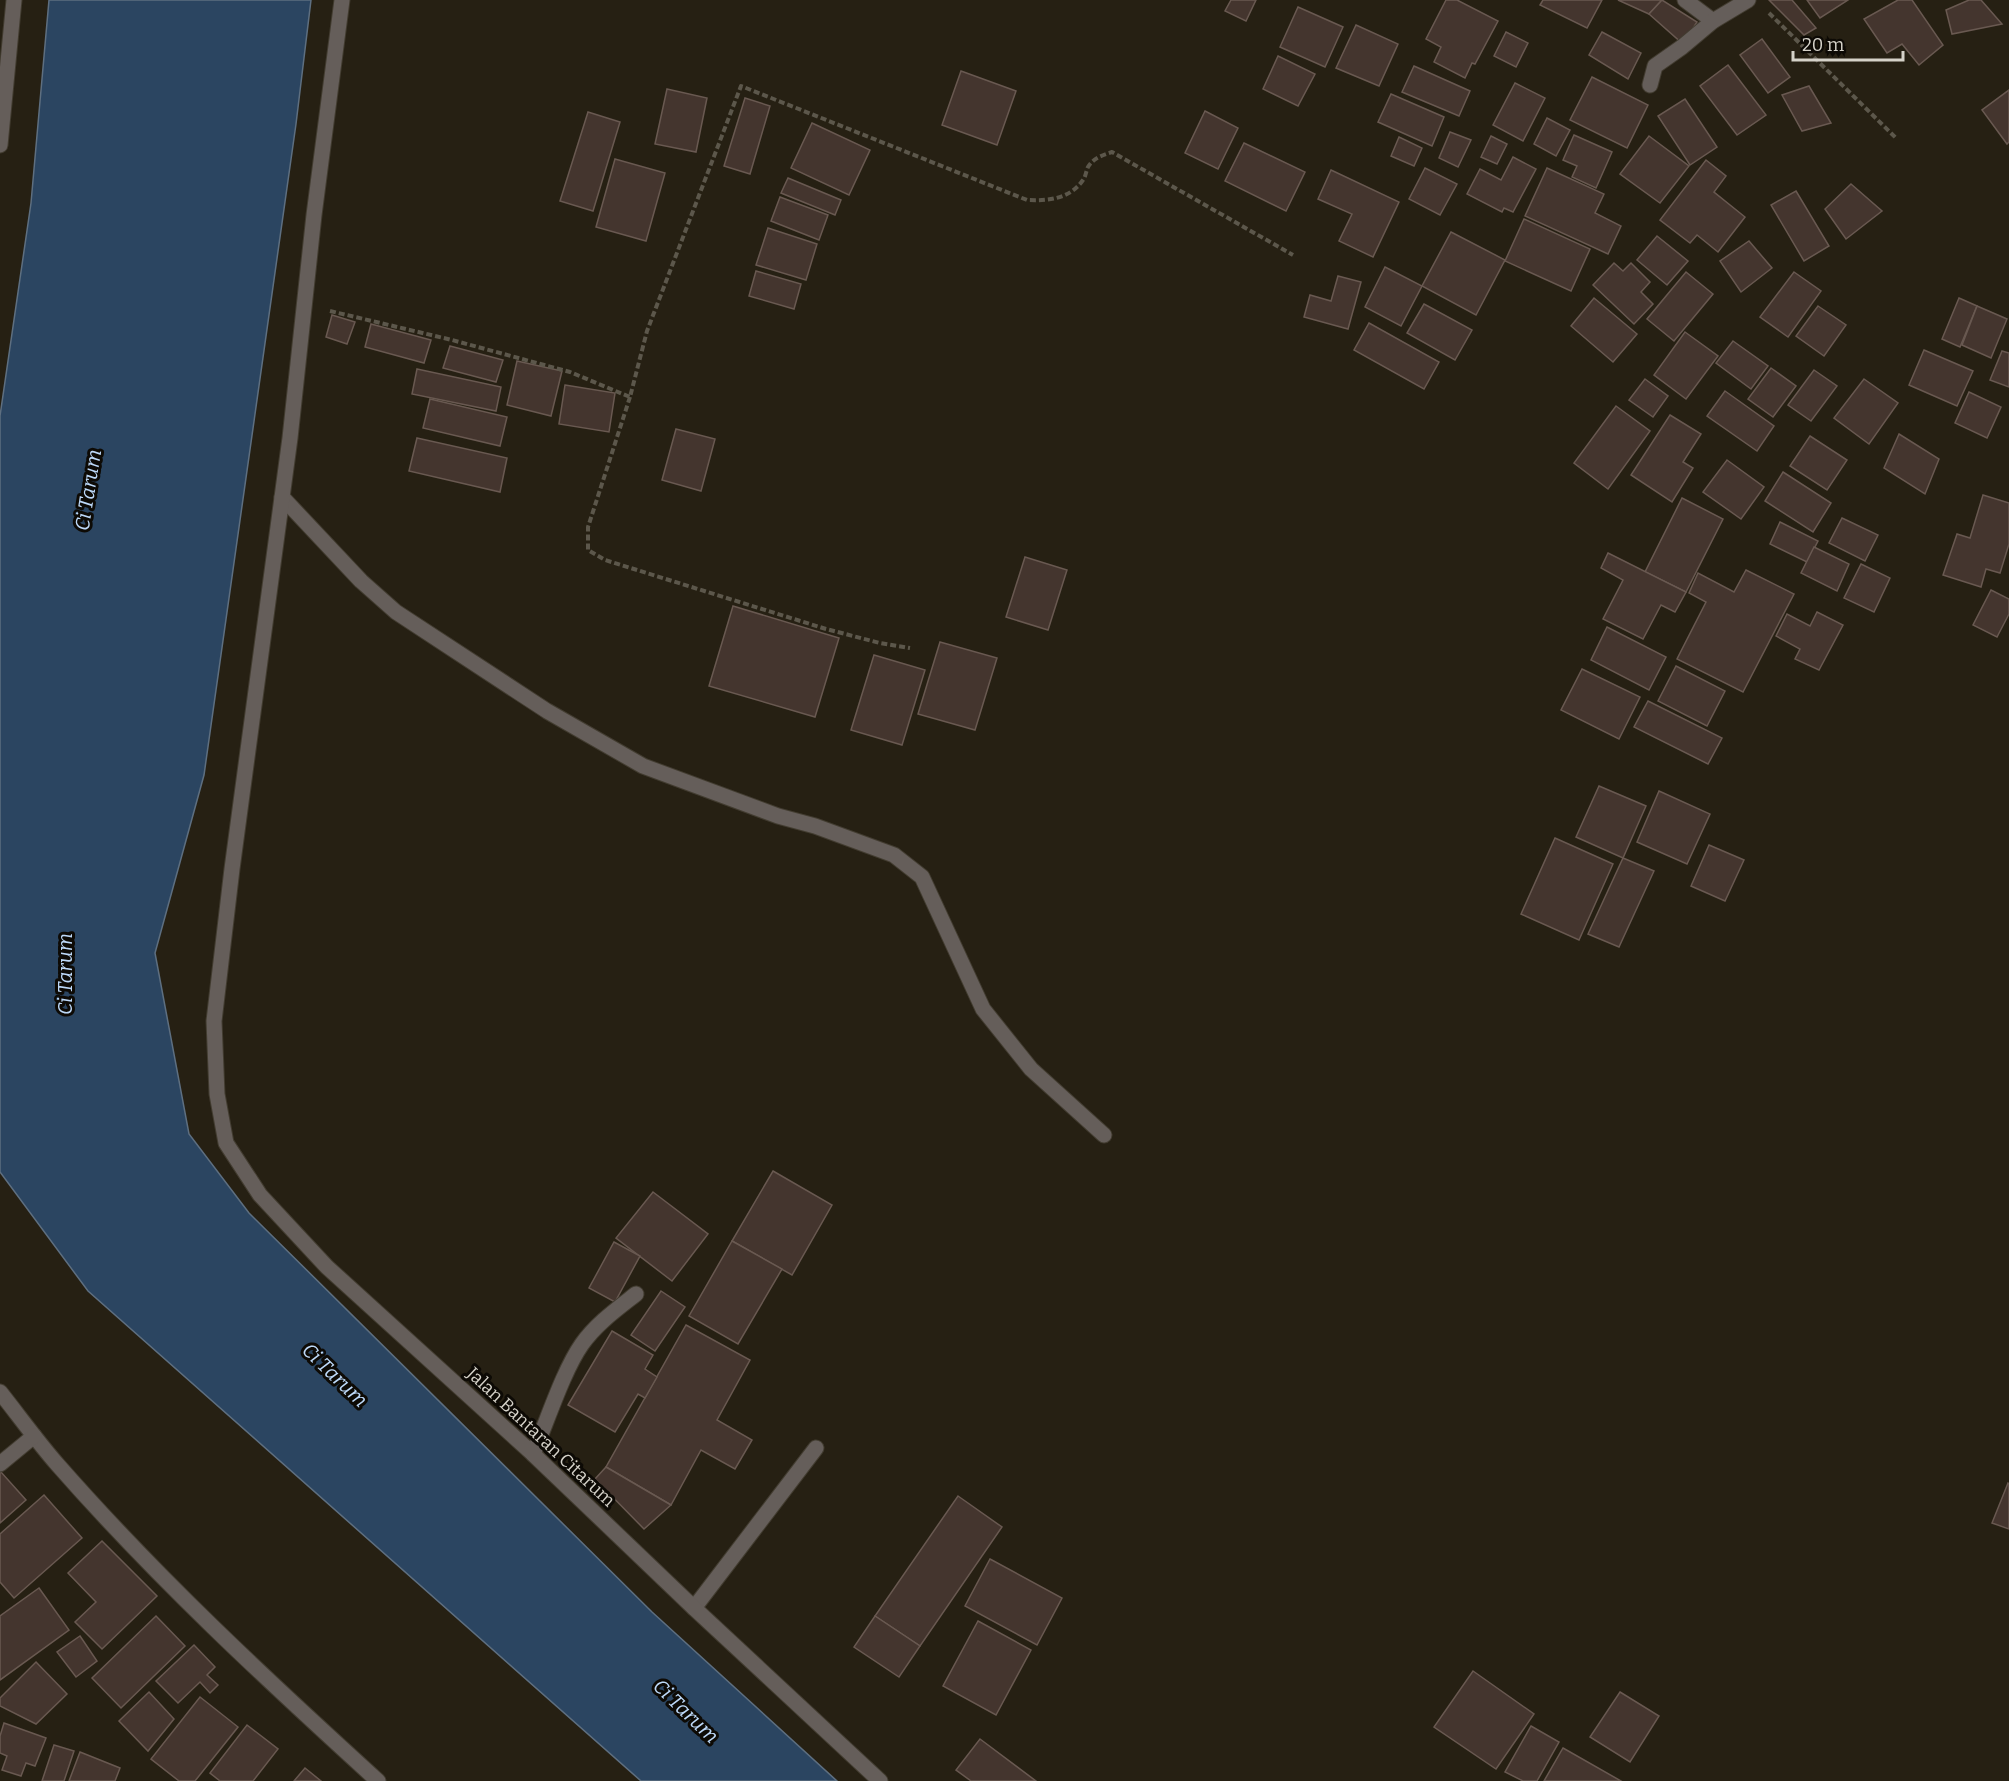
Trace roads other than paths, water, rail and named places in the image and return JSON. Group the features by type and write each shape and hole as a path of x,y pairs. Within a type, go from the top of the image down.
{"street":[{"path":"0,145 14,0"},
{"name":"Jalan Bantaran Citarum","path":"342,0 304,306 291,438 214,1021 217,1094 226,1143 260,1195 327,1268 533,1454 880,1781"},
{"path":"1685,0 1713,21"},
{"path":"1650,85 1655,66 1713,21 1748,0"},
{"path":"282,497 361,581 396,612 547,711 643,766 894,855 921,877 983,1009 1031,1069 1104,1135"},
{"path":"533,1454 581,1345 601,1322 636,1294"},
{"path":"0,1392 56,1463 138,1552 307,1716 378,1781"},
{"path":"0,1464 34,1436"},
{"path":"694,1608 816,1448"}],"water":[{"name":"Ci Tarum","path":"49,0 311,0 296,124 204,775 155,953 189,1134 249,1213 652,1612 837,1781 641,1781 88,1291 0,1172 0,416 31,203"}]}
